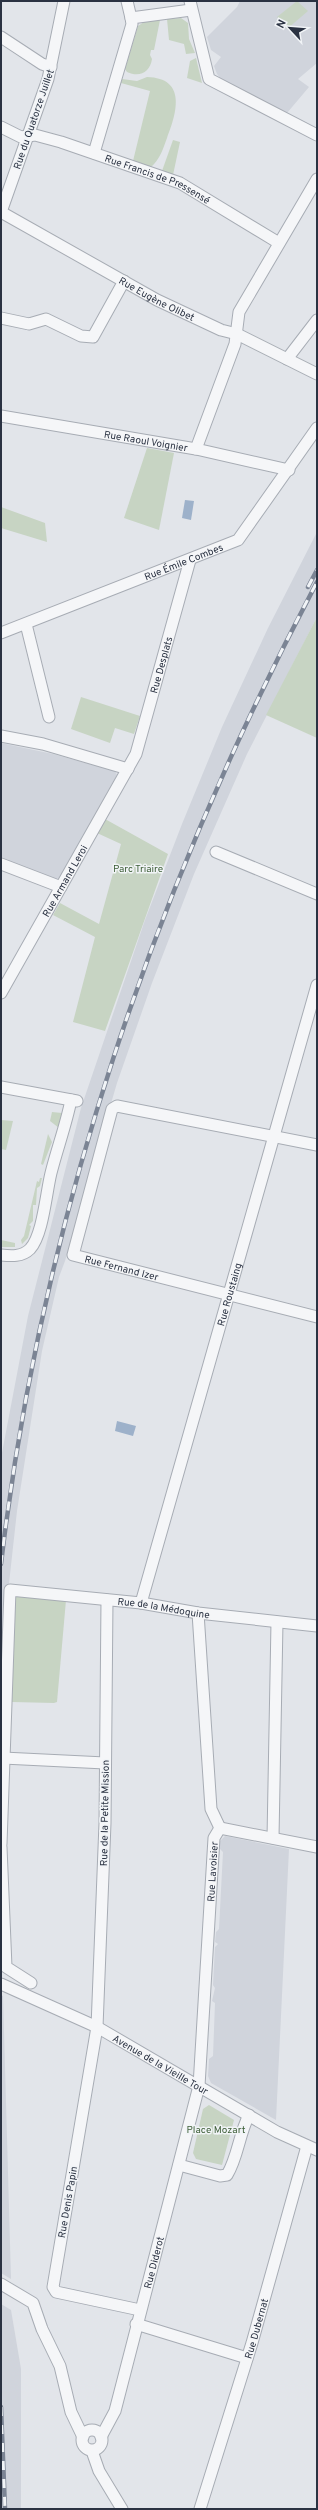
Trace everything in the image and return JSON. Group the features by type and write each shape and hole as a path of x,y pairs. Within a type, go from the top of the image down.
{"street":[{"name":"Rue du Quatorze Juillet","path":"1,212 51,68 64,1"},
{"path":"94,153 132,24 127,1"},
{"path":"131,18 190,5 209,79 317,135"},
{"path":"1,37 42,64 51,68"},
{"name":"Rue Francis de Pressensé","path":"1,127 14,134 27,136 35,135 94,153 180,183 278,243"},
{"path":"196,449 237,334 239,312 278,243 317,179"},
{"name":"Rue Eugène Olibet","path":"1,212 124,281 214,327 237,334 317,374"},
{"path":"1,318 29,324 46,319 81,336 93,337 124,281"},
{"path":"287,359 317,320"},
{"name":"Rue Raoul Voignier","path":"1,416 196,449 289,470"},
{"name":"Rue Émile Combes","path":"1,632 26,624 238,540 289,470 317,428"},
{"name":"Rue Desplats","path":"128,769 136,754 190,560"},
{"path":"26,624 49,717"},
{"path":"1,736 44,744 128,769"},
{"name":"Rue Armand Leroi","path":"1,993 128,769"},
{"path":"216,852 317,894"},
{"path":"1,864 61,887"},
{"name":"Rue Roustaing","path":"141,1603 273,1137 314,1010 317,985"},
{"path":"1,1087 75,1101 51,1172 36,1239 23,1254 11,1256 1,1255"},
{"name":"Rue Fernand Izer","path":"273,1137 117,1106 112,1109 72,1255 317,1318"},
{"path":"273,1137 317,1145"},
{"name":"Rue de la Médoquine","path":"3,1758 10,1590 141,1603 278,1622 315,1622"},
{"name":"Rue de la Petite Mission","path":"97,2027 105,1764 107,1600"},
{"name":"Rue Lavoisier","path":"198,1612 211,1810 220,1828 214,1838 199,2086"},
{"path":"273,1838 278,1622"},
{"path":"31,1983 6,1967 1,1845 3,1758 105,1764"},
{"path":"220,1828 317,1847"},
{"name":"Avenue de la Vieille Tour","path":"1,1984 97,2027 249,2115 312,2148"},
{"name":"Rue Denis Papin","path":"97,2027 53,2287 56,2292 140,2310"},
{"name":"Rue Diderot","path":"101,2436 115,2411 136,2324 199,2086"},
{"path":"179,2165 220,2176 227,2176 232,2168 242,2129 249,2115"},
{"name":"Rue Dubernat","path":"200,2509 312,2148"},
{"path":"1,2284 33,2303 42,2329 60,2366 71,2412 83,2437 83,2444 92,2450 99,2471 122,2509"},
{"path":"136,2324 247,2358"},
{"path":"83,2437 87,2432 94,2431 101,2436 100,2446 92,2450"}],"shaded area":[{"path":"240,1 317,1 317,63 298,79 309,87 287,113 221,79 217,74 214,66 221,57 211,50 207,37 237,7"},
{"path":"317,532 317,617 247,754 194,874 152,983 117,1083 59,1277 42,1351 17,1511 1,1656 1,1458 28,1316 81,1108 145,920 182,824 222,727 268,628"},
{"path":"1,743 53,754 115,771 117,775 60,878 56,879 1,858"},
{"path":"225,1836 289,1849 276,2120 211,2083 208,2076 209,2059 213,2056 215,2003 212,2001 215,1988 213,1985 215,1947 218,1944 215,1942 216,1932 219,1929 223,1852 220,1849 220,1841"},
{"path":"1,1995 3,1996 11,2279 1,2273"},
{"path":"1,2304 11,2310 21,2369 21,2509 1,2509"}],"green space":[{"path":"297,1 308,11 287,29 277,17"},
{"path":"181,18 188,23 189,39 195,53 186,54 184,44 169,40 167,19"},
{"path":"160,20 154,50 151,50 151,64 144,73 132,74 127,72 125,69 138,26 144,22"},
{"path":"196,58 202,83 187,78 190,61"},
{"path":"147,77 160,79 168,83 174,90 176,98 176,108 171,128 161,154 151,167 133,161 150,91 121,83 122,79 137,81"},
{"path":"173,140 180,142 173,175 162,171"},
{"path":"147,448 174,453 159,530 124,518"},
{"path":"1,507 45,523 47,542 1,528"},
{"path":"317,617 317,738 266,715"},
{"path":"81,697 140,716 134,734 115,728 110,743 71,729"},
{"name":"Parc Triaire","path":"105,819 168,854 105,1031 73,1022 95,937 53,915 60,903 99,924 121,844 97,833"},
{"path":"52,1112 62,1113 59,1128 50,1121"},
{"path":"1,1120 13,1121 6,1150 1,1149"},
{"path":"48,1134 52,1142 43,1165 41,1164"},
{"path":"40,1178 42,1178 40,1186 37,1188 36,1205 33,1205 33,1221 29,1225 31,1226 28,1238 22,1244 21,1240 24,1236 37,1181 39,1182"},
{"path":"1,1240 15,1243 15,1247 1,1247"},
{"path":"15,1595 66,1600 57,1702 12,1702"},
{"name":"Place Mozart","path":"209,2105 234,2120 222,2165 196,2159 193,2153 203,2109"}],"water":[{"path":"185,500 194,501 191,520 182,518"},
{"path":"117,1421 136,1426 133,1436 115,1431"}],"railway":[{"path":"308,587 317,570"},
{"path":"1,1564 19,1435 44,1308 76,1182 113,1058 156,936 205,816 259,698 317,582"},
{"path":"1,2407 5,2509"}]}
